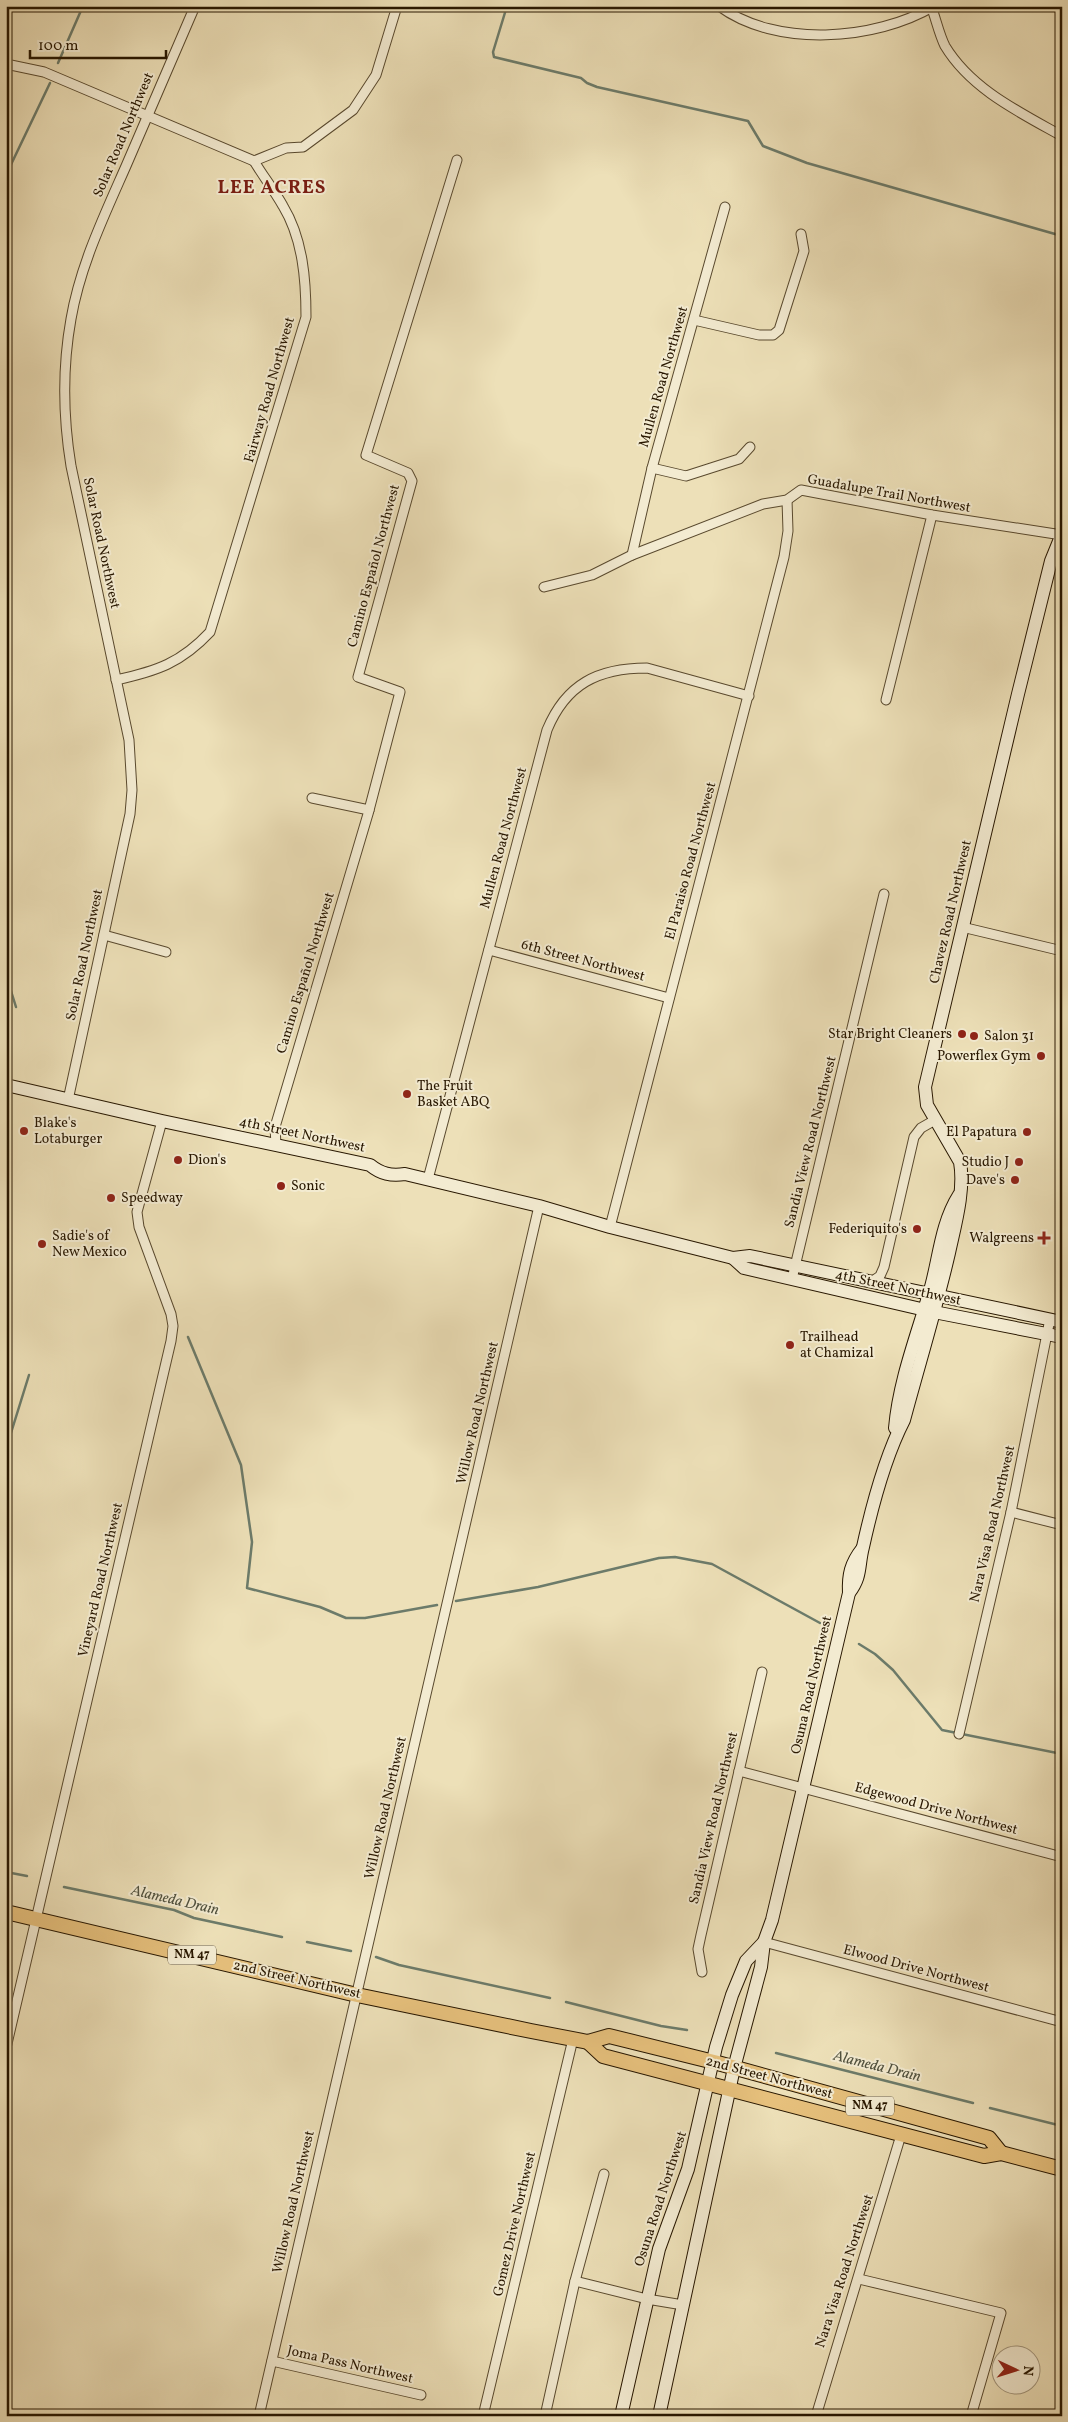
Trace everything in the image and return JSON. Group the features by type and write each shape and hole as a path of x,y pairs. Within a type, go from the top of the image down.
{"main road":[{"name":"Chavez Road Northwest","path":"935,1120 925,1099 925,1087 1051,561 1062,535"},
{"name":"4th Street Northwest","path":"6,1086 370,1165 380,1164 396,1168 404,1174 539,1206 610,1227 733,1258 750,1256 796,1264 871,1282 931,1303 1062,1337"},
{"path":"931,1303 958,1212 961,1170 960,1162 935,1120"},
{"name":"4th Street Northwest","path":"733,1258 744,1268 824,1286 1056,1321"},
{"name":"Osuna Road Northwest","path":"659,2416 734,2068 761,1968 764,1942 772,1920 849,1593 848,1578 853,1560 862,1549 894,1438 902,1387 931,1303"},
{"name":"2nd Street Northwest","path":"6,1912 356,1994 572,2039 588,2042 609,2036 714,2062 989,2138 1000,2153"},
{"name":"Osuna Road Northwest","path":"621,2416 646,2299 659,2249 688,2169 732,1995 746,1961 764,1942"},
{"name":"2nd Street Northwest","path":"588,2042 603,2056 984,2156 1000,2153 1062,2169"}],"street":[{"name":"Solar Road Northwest","path":"68,1100 130,814 132,790 130,740 70,466 65,429 64,388 71,317 89,253 195,6"},
{"path":"6,64 44,72 148,115 178,130 254,160 286,148 303,147 353,110 376,75 397,6"},
{"path":"718,6 742,20 763,27 786,32 824,35 874,29 932,7 944,44 959,67 986,90 1062,136"},
{"name":"Fairway Road Northwest","path":"116,680 150,672 171,662 192,651 210,632 306,317 306,275 298,245 284,207 254,160"},
{"name":"Camino Español Northwest","path":"276,1145 275,1127 369,810 400,692 358,677 412,481 408,473 366,455 457,160"},
{"name":"Mullen Road Northwest","path":"632,554 652,468 725,207"},
{"path":"694,320 759,335 773,335 779,330 804,251 801,234"},
{"path":"652,468 686,476 739,459 750,447"},
{"name":"Guadalupe Trail Northwest","path":"544,587 592,575 632,554 763,504 787,500 801,490 932,515 1062,535"},
{"name":"El Paraiso Road Northwest","path":"610,1227 784,557 788,531 787,500"},
{"path":"886,700 932,515"},
{"name":"Mullen Road Northwest","path":"428,1179 547,730 555,710 581,684 599,675 615,670 639,668 647,668 749,696"},
{"path":"312,798 369,810"},
{"name":"Sandia View Road Northwest","path":"792,1279 884,894"},
{"path":"962,927 1058,950"},
{"path":"104,936 166,952"},
{"name":"6th Street Northwest","path":"489,950 669,998"},
{"path":"871,1282 880,1276 886,1258 911,1143 921,1128 935,1120"},
{"name":"Vineyard Road Northwest","path":"6,2048 171,1341 173,1326 171,1314 139,1227 137,1212 162,1121"},
{"name":"Willow Road Northwest","path":"259,2416 539,1206"},
{"name":"Nara Visa Road Northwest","path":"959,1734 1011,1512 1047,1334 1056,1321"},
{"path":"1011,1512 1062,1525"},
{"name":"Sandia View Road Northwest","path":"702,1972 698,1949 762,1672"},
{"name":"Edgewood Drive Northwest","path":"739,1771 1062,1857"},
{"name":"Elwood Drive Northwest","path":"764,1942 1062,2022"},
{"name":"Gomez Drive Northwest","path":"483,2416 572,2039"},
{"name":"Nara Visa Road Northwest","path":"816,2416 835,2348 859,2279 901,2135"},
{"path":"544,2416 604,2174"},
{"path":"859,2279 1001,2313 971,2416"},
{"path":"576,2281 646,2299 683,2305"},
{"name":"Joma Pass Northwest","path":"272,2361 421,2395"}],"waterway":[{"path":"58,63 83,6"},
{"path":"507,6 493,52 494,57 581,78 597,87 748,121 763,146 807,163 1062,236"},
{"path":"6,175 50,83"},
{"path":"6,975 16,1007"},
{"path":"188,1337 241,1465 252,1542 247,1588 320,1607 346,1618 365,1618 437,1605"},
{"path":"6,1449 29,1375"},
{"path":"456,1601 538,1587 659,1558 675,1557 712,1564 820,1623"},
{"path":"859,1644 875,1654 893,1670 942,1730 1062,1754"},
{"name":"Alameda Drain","path":"6,1872 27,1876"},
{"name":"Alameda Drain","path":"64,1887 174,1910 194,1918 282,1937"},
{"name":"Alameda Drain","path":"307,1942 351,1951"},
{"name":"Alameda Drain","path":"376,1957 399,1965 550,1998"},
{"name":"Alameda Drain","path":"566,2002 661,2026 687,2030"},
{"name":"Alameda Drain","path":"776,2053 973,2103"},
{"name":"Alameda Drain","path":"990,2108 1062,2126"}],"place":[{"name":"Star Bright Cleaners","path":"962,1034"},
{"name":"Salon 31","path":"974,1036"},
{"name":"Powerflex Gym","path":"1041,1056"},
{"name":"The Fruit Basket ABQ","path":"407,1094"},
{"name":"Blake's Lotaburger","path":"24,1131"},
{"name":"El Papatura","path":"1027,1132"},
{"name":"Dion's","path":"178,1160"},
{"name":"Studio J","path":"1019,1162"},
{"name":"Dave's","path":"1015,1180"},
{"name":"Sonic","path":"281,1186"},
{"name":"Speedway","path":"111,1198"},
{"name":"Federiquito's","path":"917,1229"},
{"name":"Walgreens","path":"1044,1238"},
{"name":"Sadie's of New Mexico","path":"42,1244"},
{"name":"Trailhead at Chamizal","path":"790,1345"}],"district":[{"name":"LEE ACRES","path":"272,188"}]}
